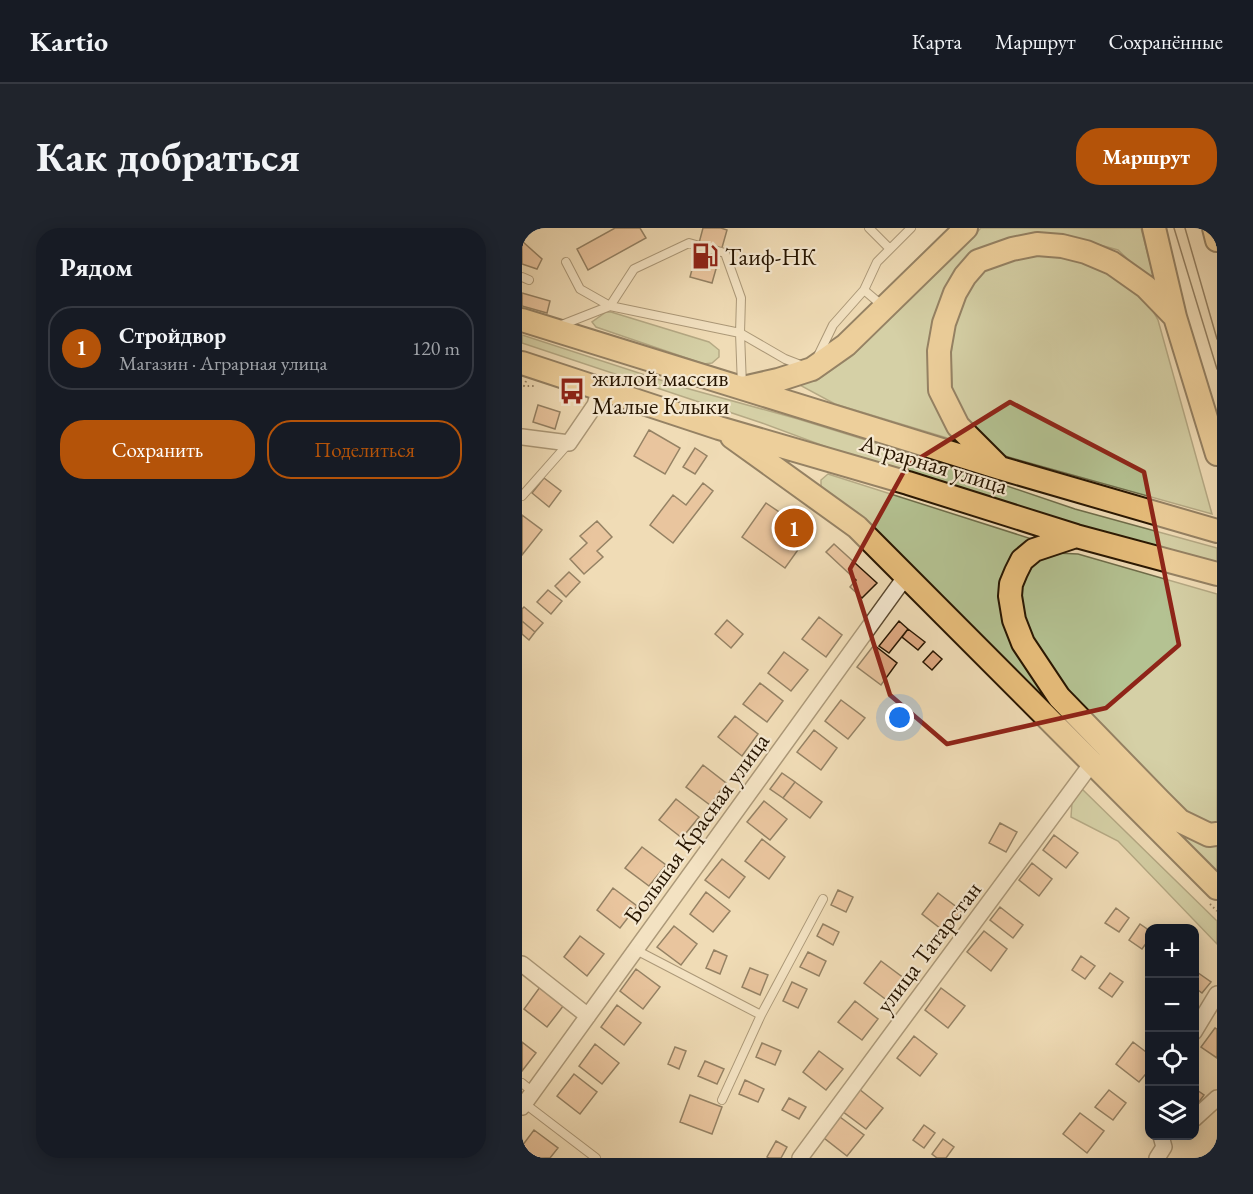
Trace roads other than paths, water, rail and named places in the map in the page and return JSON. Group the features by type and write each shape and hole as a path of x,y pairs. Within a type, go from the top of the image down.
{"main road":[{"path":"742,388 812,369 846,345 966,228"},
{"path":"1154,228 1175,317 1217,454"},
{"path":"1214,228 1217,240"},
{"path":"1000,468 958,426 940,390 939,351 944,323 955,293 965,276 978,261 1012,249 1036,244 1062,246 1086,252 1112,263 1146,288 1175,317"},
{"name":"Аграрная улица","path":"522,320 1000,468 1217,531"},
{"name":"Аграрная улица","path":"522,363 719,428 908,483 1076,536 1217,574"},
{"path":"719,428 856,527 1217,888"},
{"path":"1076,536 1034,550 1022,560 1016,572 1011,584 1010,596 1014,620 1023,644 1059,697 1180,821 1209,835 1217,834"}],"street":[{"path":"522,437 569,443 596,405 600,388"},
{"name":"Большая Красная улица","path":"525,1096 588,1016 906,576"},
{"name":"улица Татарстан","path":"800,1158 1092,763"},
{"path":"522,964 588,1016"},
{"path":"1199,1024 1217,994"},
{"path":"1199,1114 1217,1098"}],"lane":[{"path":"869,228 890,249"},
{"path":"566,262 580,289 610,306 740,333 785,359 812,369 833,326 864,290 877,262 911,228"},
{"path":"551,329 610,306 634,269 689,243 725,253 741,298 742,388"},
{"path":"864,290 885,308"},
{"path":"522,496 569,443"},
{"path":"722,1100 761,1016 823,899"},
{"path":"636,950 761,1016"},
{"path":"525,1096 596,1158"}],"tram line":[{"path":"1174,228 1217,369"},
{"path":"1185,228 1217,339"}],"place":[{"name":"Таиф-НК","path":"705,256"},
{"name":"жилой массив Малые Клыки","path":"572,391"},
{"name":"Стройдвор","path":"794,528"}]}
